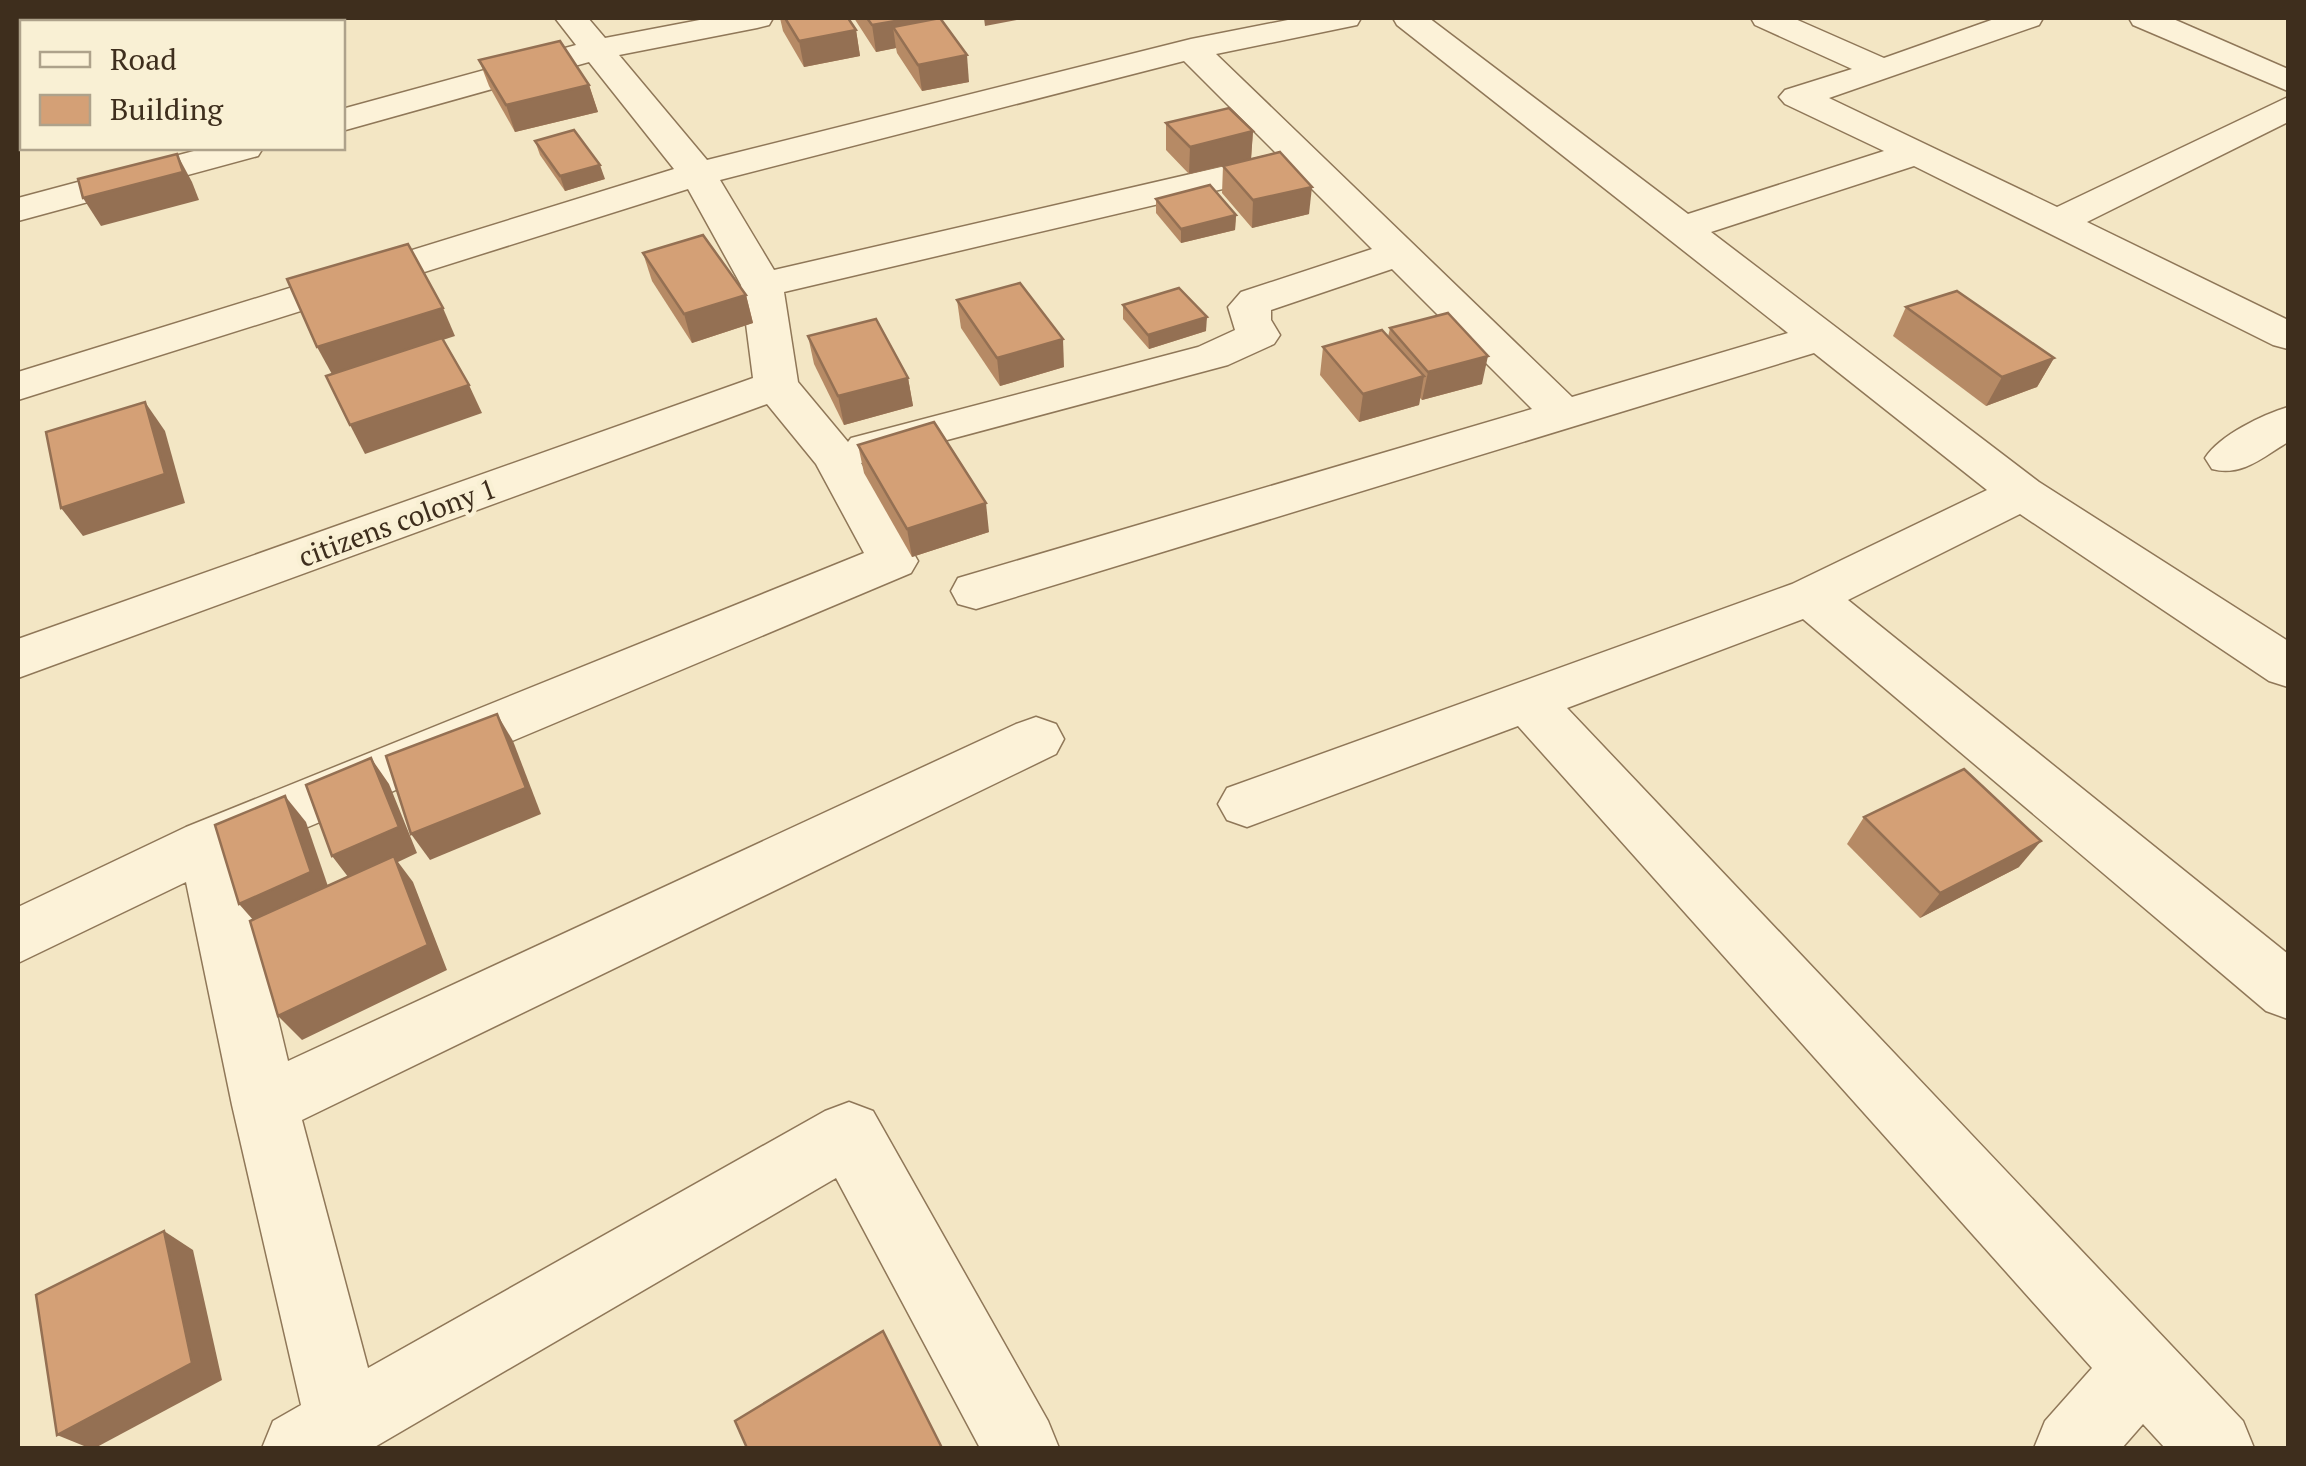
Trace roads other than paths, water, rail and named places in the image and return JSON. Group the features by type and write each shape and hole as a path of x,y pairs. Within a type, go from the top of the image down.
{"street":[{"path":"18,936 207,844 892,562 835,457 776,385 762,285 698,174 571,18"},
{"path":"345,119 596,50 757,18"},
{"path":"18,386 698,174 1191,49 1345,18"},
{"path":"1409,18 2022,494 2288,667"},
{"path":"1767,18 1882,70"},
{"path":"2027,18 1797,97 1919,152 2288,336"},
{"path":"2144,18 2288,81"},
{"path":"1191,49 1564,416"},
{"path":"2054,222 2288,108"},
{"path":"101,150 114,184"},
{"path":"18,210 238,150"},
{"path":"1682,229 1919,152"},
{"path":"762,285 1304,158"},
{"path":"835,457 1213,356 1259,336 1250,320 1250,306 1256,301 1399,253"},
{"path":"976,591 1822,337"},
{"name":"citizens colony 1","path":"18,659 776,385"},
{"path":"2228,458 2288,422"},
{"path":"1247,804 1810,597 2022,494"},
{"path":"1810,597 2288,991"},
{"path":"1528,702 2216,1448"},
{"path":"265,1105 1036,739"},
{"path":"207,844 265,1105 322,1436 849,1134 1021,1448"},
{"path":"2072,1448 2141,1369"}]}
